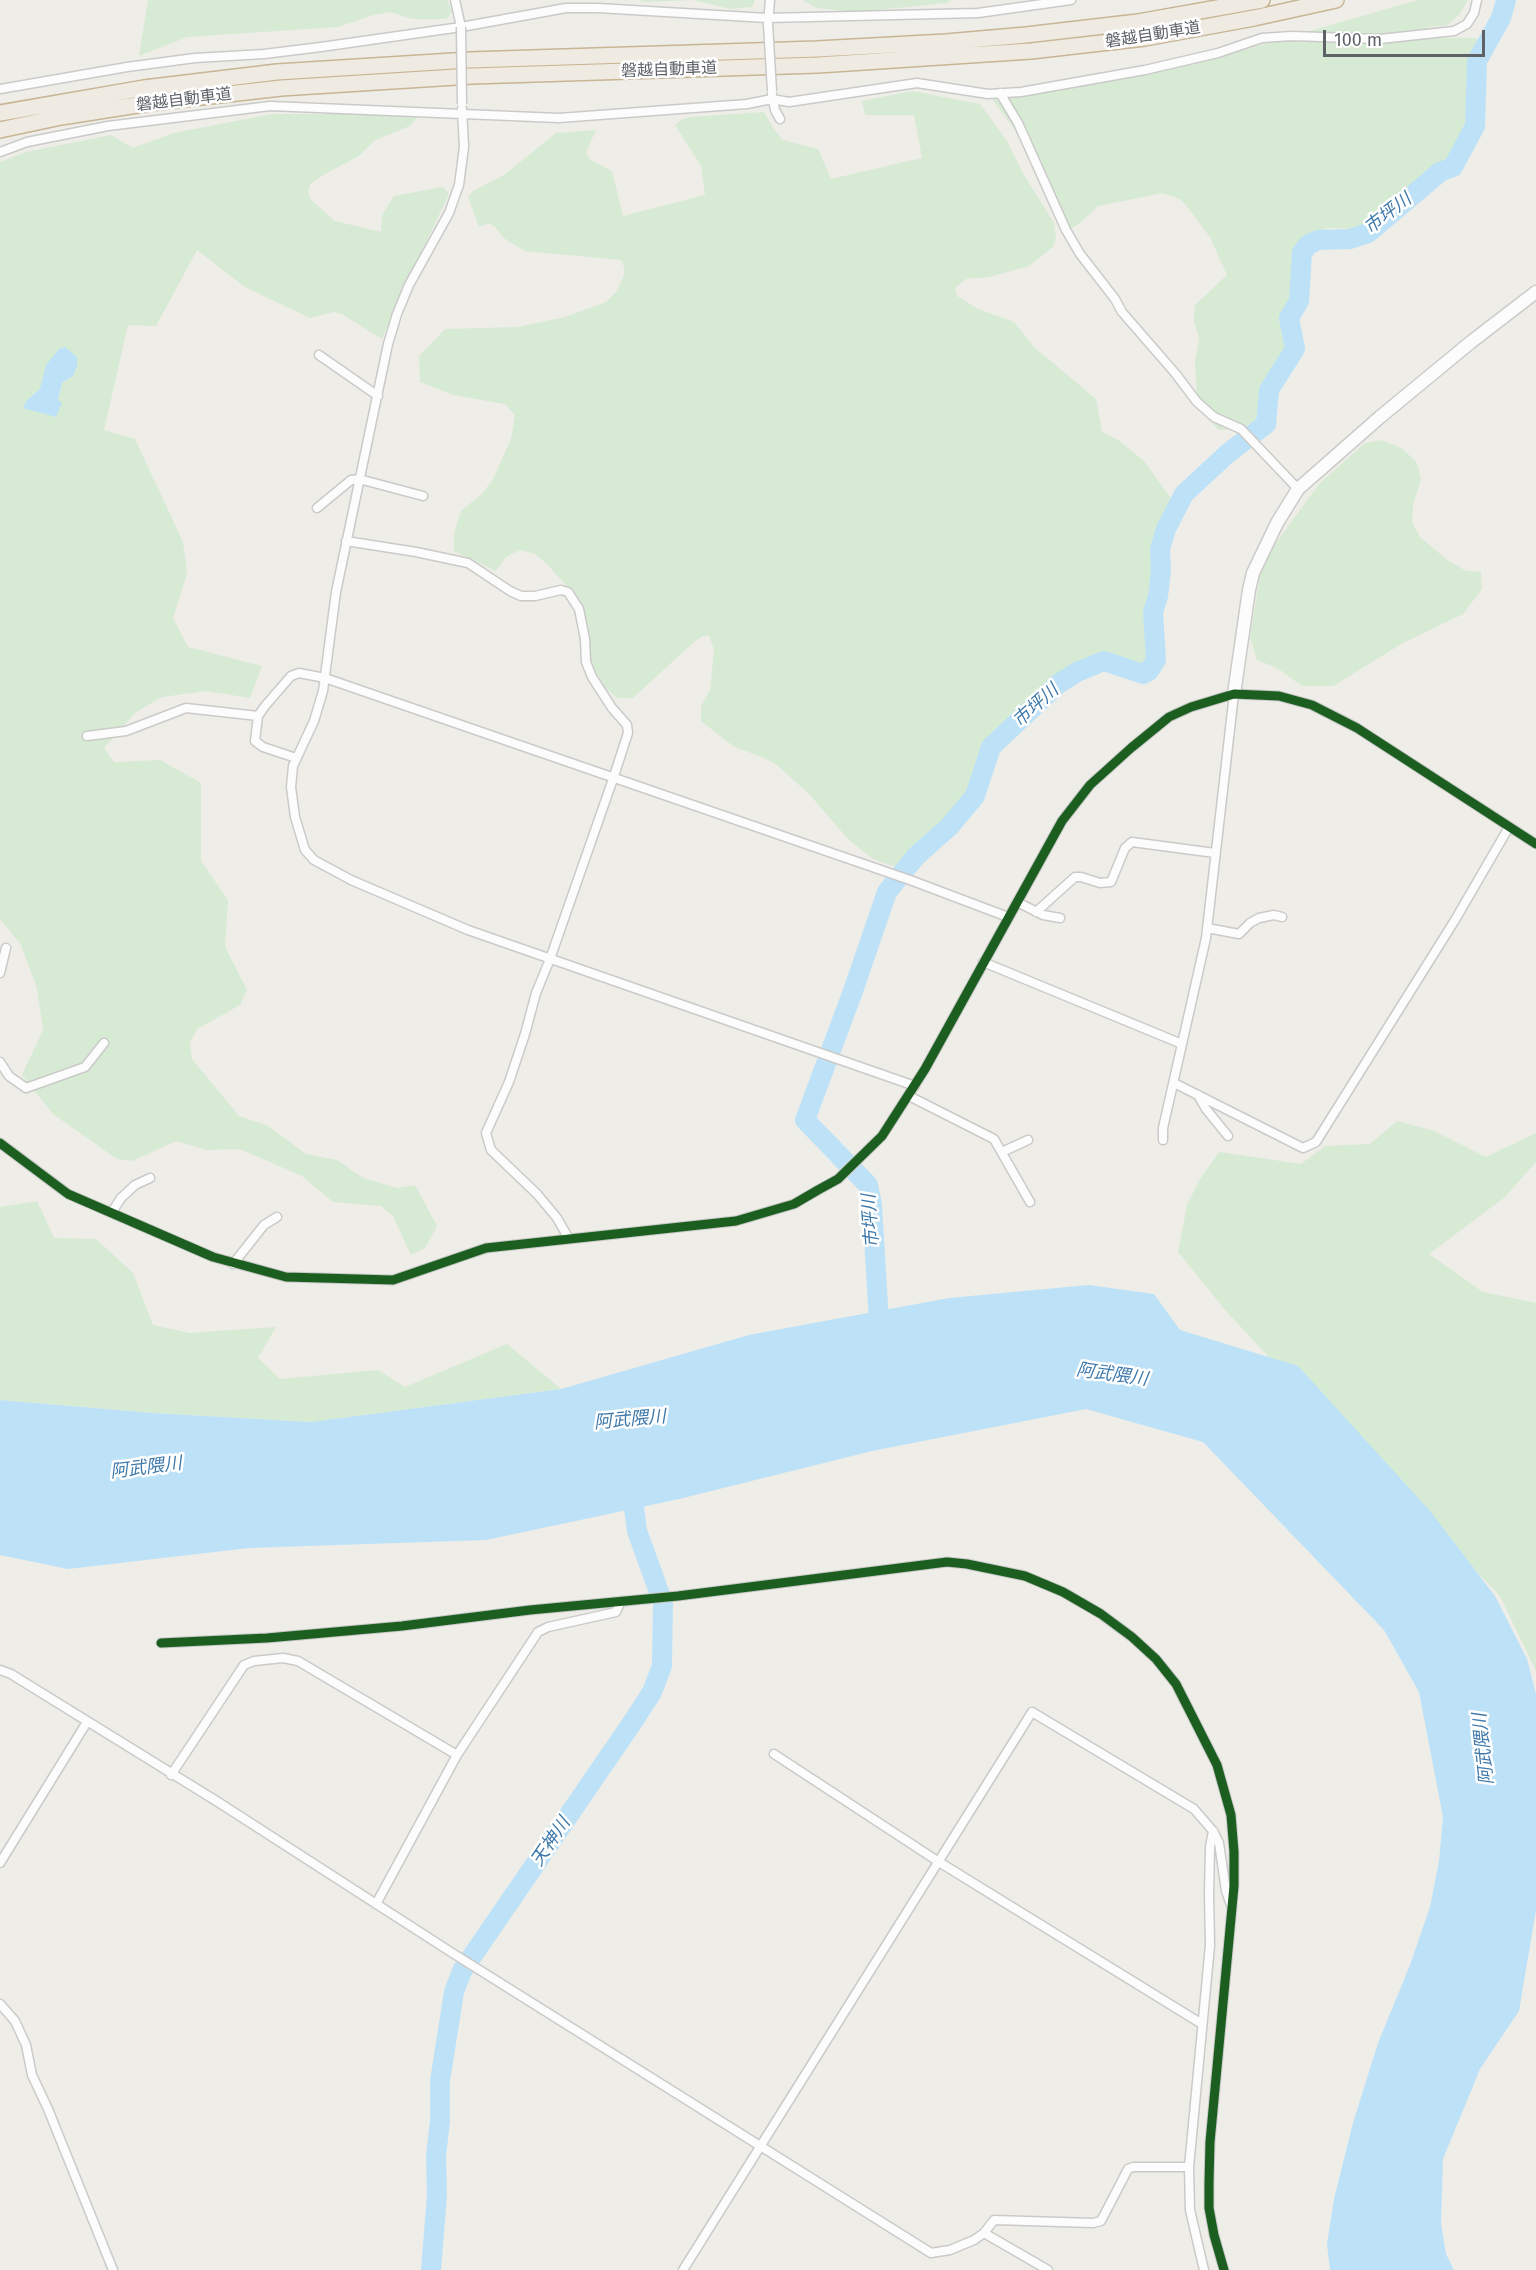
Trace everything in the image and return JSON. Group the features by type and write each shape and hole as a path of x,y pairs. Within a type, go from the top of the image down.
{"highway":[{"name":"磐越自動車道","path":"0,114 144,88 277,72 469,60 806,50 946,42 1138,22 1262,0"},
{"name":"磐越自動車道","path":"0,130 61,117 150,103 281,88 472,76 818,65 1031,51 1145,38 1336,0"}],"street":[{"path":"455,0 461,27 464,147 455,197 449,213 397,314 346,541 319,708 296,758 291,787 295,817 305,850 314,860 389,898 468,930 915,1086"},
{"path":"770,0 768,21 772,95 780,119"},
{"path":"0,89 127,67 195,58 275,52 461,27 566,8 598,8 768,21 978,13 1071,0"},
{"path":"0,152 27,142 108,126 270,106 462,109 559,118 747,104 772,95 789,102 917,83 988,94 1000,93 1066,85 1145,70 1218,53 1262,38 1292,36 1380,39 1454,31 1467,24 1477,0"},
{"path":"1000,93 1018,123 1066,230 1080,254 1115,299 1122,312 1197,402 1214,417 1241,429 1298,489"},
{"path":"1163,1140 1163,1128 1201,968 1234,694 1248,590 1254,573 1277,522 1298,489 1380,417 1536,292"},
{"path":"319,355 378,396"},
{"path":"317,508 351,480 423,496"},
{"path":"346,541 468,563 521,596 535,596 561,590 569,594 580,615 586,662 592,677 612,708 627,724 628,734 550,959 536,993 509,1082 486,1133 491,1150 537,1194 557,1218 570,1239"},
{"path":"296,758 263,747 255,741 258,717 291,676 299,673 325,678 910,880 1008,917"},
{"path":"0,1143 57,1187 153,1232 233,1264 286,1277 393,1280 486,1248 736,1221 794,1204 838,1179 882,1136 915,1086 1062,821 1090,786 1169,717 1191,707 1234,694 1279,696 1312,705 1357,728 1536,844"},
{"path":"87,736 126,731 186,708 258,717"},
{"path":"1174,1083 1303,1148 1316,1142 1455,920 1509,826"},
{"path":"1036,912 1075,878 1111,882 1125,848 1132,842 1215,853"},
{"path":"1017,902 1036,912 1060,918"},
{"path":"1207,928 1239,934 1259,918 1274,915 1282,917"},
{"path":"0,973 6,948"},
{"path":"983,962 1182,1044"},
{"path":"0,1062 9,1076 26,1088 85,1067 104,1043"},
{"path":"1198,1095 1206,1109 1228,1136"},
{"path":"909,1096 994,1138 1030,1202"},
{"path":"1002,1152 1028,1140"},
{"path":"112,1212 121,1198 135,1185 150,1178"},
{"path":"233,1264 264,1225 277,1217"},
{"path":"161,1643 267,1638 380,1628 947,1562 1025,1576 1063,1592 1101,1614 1132,1637 1156,1659 1176,1684 1217,1765 1231,1815 1234,1852 1232,1908 1210,2142 1209,2183 1209,2208 1224,2270"},
{"path":"376,1904 457,1755 538,1632 548,1627 616,1612 621,1601"},
{"path":"171,1775 244,1665 254,1661 284,1658 298,1661 457,1755"},
{"path":"0,1670 11,1674 218,1802 479,1970 931,2253 950,2250 974,2240 984,2234 994,2220 1093,2223 1101,2221 1128,2169 1132,2167 1189,2168"},
{"path":"683,2270 1032,1712 1194,1809 1213,1831 1219,1843 1226,1891 1232,1908"},
{"path":"0,1863 87,1722"},
{"path":"774,1754 939,1862 1202,2024"},
{"path":"1204,2270 1190,2210 1189,2168 1210,1945 1210,1847 1213,1831"},
{"path":"0,2004 15,2022 26,2045 32,2075 113,2270"},
{"path":"984,2234 1048,2270"}],"green space":[{"path":"148,0 447,0 452,11 447,19 412,19 391,12 373,15 338,27 187,37 139,56"},
{"path":"639,0 693,0 644,2"},
{"path":"693,0 755,0 752,7 731,9"},
{"path":"803,0 951,0 946,3 857,12 816,8"},
{"path":"1418,0 1468,0 1459,15 1447,25 1427,27 1423,38 1477,38 1467,133 1436,174 1373,225 1358,229 1327,228 1293,252 1294,293 1286,324 1288,356 1255,420 1241,429 1219,430 1208,419 1197,398 1195,362 1199,338 1194,321 1195,305 1227,275 1210,237 1185,204 1163,193 1098,206 1079,224 1068,230 1047,174 990,96 1219,57"},
{"path":"912,91 980,104 1007,141 1024,175 1054,223 1056,239 1053,247 1029,266 989,277 966,279 955,288 957,296 978,309 1014,322 1035,348 1096,399 1102,432 1118,440 1144,461 1172,500 1173,508 1163,538 1159,590 1150,619 1146,660 1135,671 1098,666 1040,701 1003,745 979,804 957,831 914,873 873,859 849,840 809,794 777,765 733,746 701,721 701,706 710,690 714,650 709,635 695,641 633,698 617,698 604,687 592,667 587,623 579,600 547,564 535,554 520,550 506,557 496,571 454,551 454,533 462,510 482,494 493,479 511,439 515,415 505,404 453,395 420,382 419,356 445,329 518,327 565,317 606,302 617,291 624,275 621,260 525,251 505,239 495,227 488,223 479,227 468,197 473,191 504,175 556,133 596,130 586,152 589,159 612,171 623,216 705,195 701,166 675,125 690,117 764,112 783,140 818,149 831,179 922,158 914,115 865,115 862,101"},
{"path":"272,114 420,114 410,126 375,140 359,156 310,184 308,192 311,200 335,221 381,232 382,215 394,196 443,187 449,194 382,339 342,314 334,312 310,318 245,287 197,250 156,326 128,325 104,430 135,439 183,542 187,574 173,618 188,647 262,666 250,698 207,691 162,697 136,712 104,748 114,762 160,760 201,783 201,861 228,900 225,947 247,990 240,1005 197,1029 190,1043 192,1059 239,1116 268,1126 306,1154 337,1160 363,1178 397,1188 415,1185 437,1226 425,1248 411,1255 393,1216 381,1206 333,1202 302,1176 240,1149 207,1150 176,1141 132,1161 117,1159 53,1114 22,1075 43,1030 37,988 21,945 0,919 0,162 26,152 111,135 133,148 174,133","holes":["65,347 70,353 73,376 62,383 58,400 27,400 40,389"]},
{"path":"1382,440 1403,449 1417,463 1421,479 1413,505 1412,522 1420,537 1446,559 1466,571 1481,572 1482,589 1463,614 1403,643 1333,686 1302,686 1277,668 1257,660 1250,638 1262,562 1319,484 1365,443"},
{"path":"1397,1121 1434,1131 1486,1157 1536,1133 1536,1162 1505,1197 1429,1254 1483,1292 1536,1303 1536,1671 1500,1596 1279,1368 1226,1311 1178,1252 1187,1205 1200,1179 1219,1152 1301,1164 1325,1146 1370,1144"},
{"path":"37,1201 54,1238 96,1239 133,1273 153,1325 189,1333 276,1327 258,1358 280,1379 378,1370 405,1387 507,1344 561,1389 311,1422 153,1413 0,1400 0,1207"}],"water":[{"path":"65,347 77,357 77,366 73,376 62,383 58,400 62,403 56,417 23,408 27,400 40,389 46,365 59,349"},
{"name":"阿武隈川","path":"1089,1285 1154,1294 1180,1330 1298,1366 1431,1512 1495,1596 1527,1659 1536,1694 1536,1910 1519,2011 1480,2069 1443,2159 1441,2223 1446,2254 1454,2270 1330,2270 1327,2244 1334,2199 1353,2123 1378,2043 1410,1965 1430,1907 1439,1861 1443,1817 1419,1692 1384,1630 1203,1442 1086,1409 872,1451 679,1499 486,1540 249,1548 68,1569 0,1555 0,1400 153,1413 311,1422 561,1389 749,1335 949,1298"}],"waterway":[{"name":"市坪川","path":"880,1338 872,1205 868,1185 805,1120 887,892 916,856 949,827 975,796 991,747 1058,684 1077,672 1104,661 1143,674 1149,671 1156,660 1153,612 1158,596 1161,571 1160,549 1166,529 1184,494 1227,454 1266,424 1269,390 1295,349 1289,318 1299,301 1302,253 1308,245 1318,240 1350,239 1368,233 1440,172 1453,167 1475,126 1477,61 1501,18 1506,0"},
{"name":"天神川","path":"431,2270 437,2195 436,2156 440,2121 440,2081 454,1992 462,1971 634,1720 652,1692 662,1666 663,1603 637,1531 631,1484"}],"cycle path":[{"path":"0,1143 68,1194 213,1257 286,1277 393,1280 486,1248 736,1221 794,1204 838,1179 882,1136 925,1069 1062,821 1090,785 1169,717 1191,707 1234,694 1279,696 1312,705 1357,728 1536,844"},
{"path":"161,1643 267,1638 402,1626 530,1610 678,1596 947,1562 1025,1576 1063,1592 1101,1614 1132,1637 1156,1659 1176,1684 1217,1765 1231,1815 1234,1886 1210,2142 1209,2183 1209,2208 1224,2270"}]}
